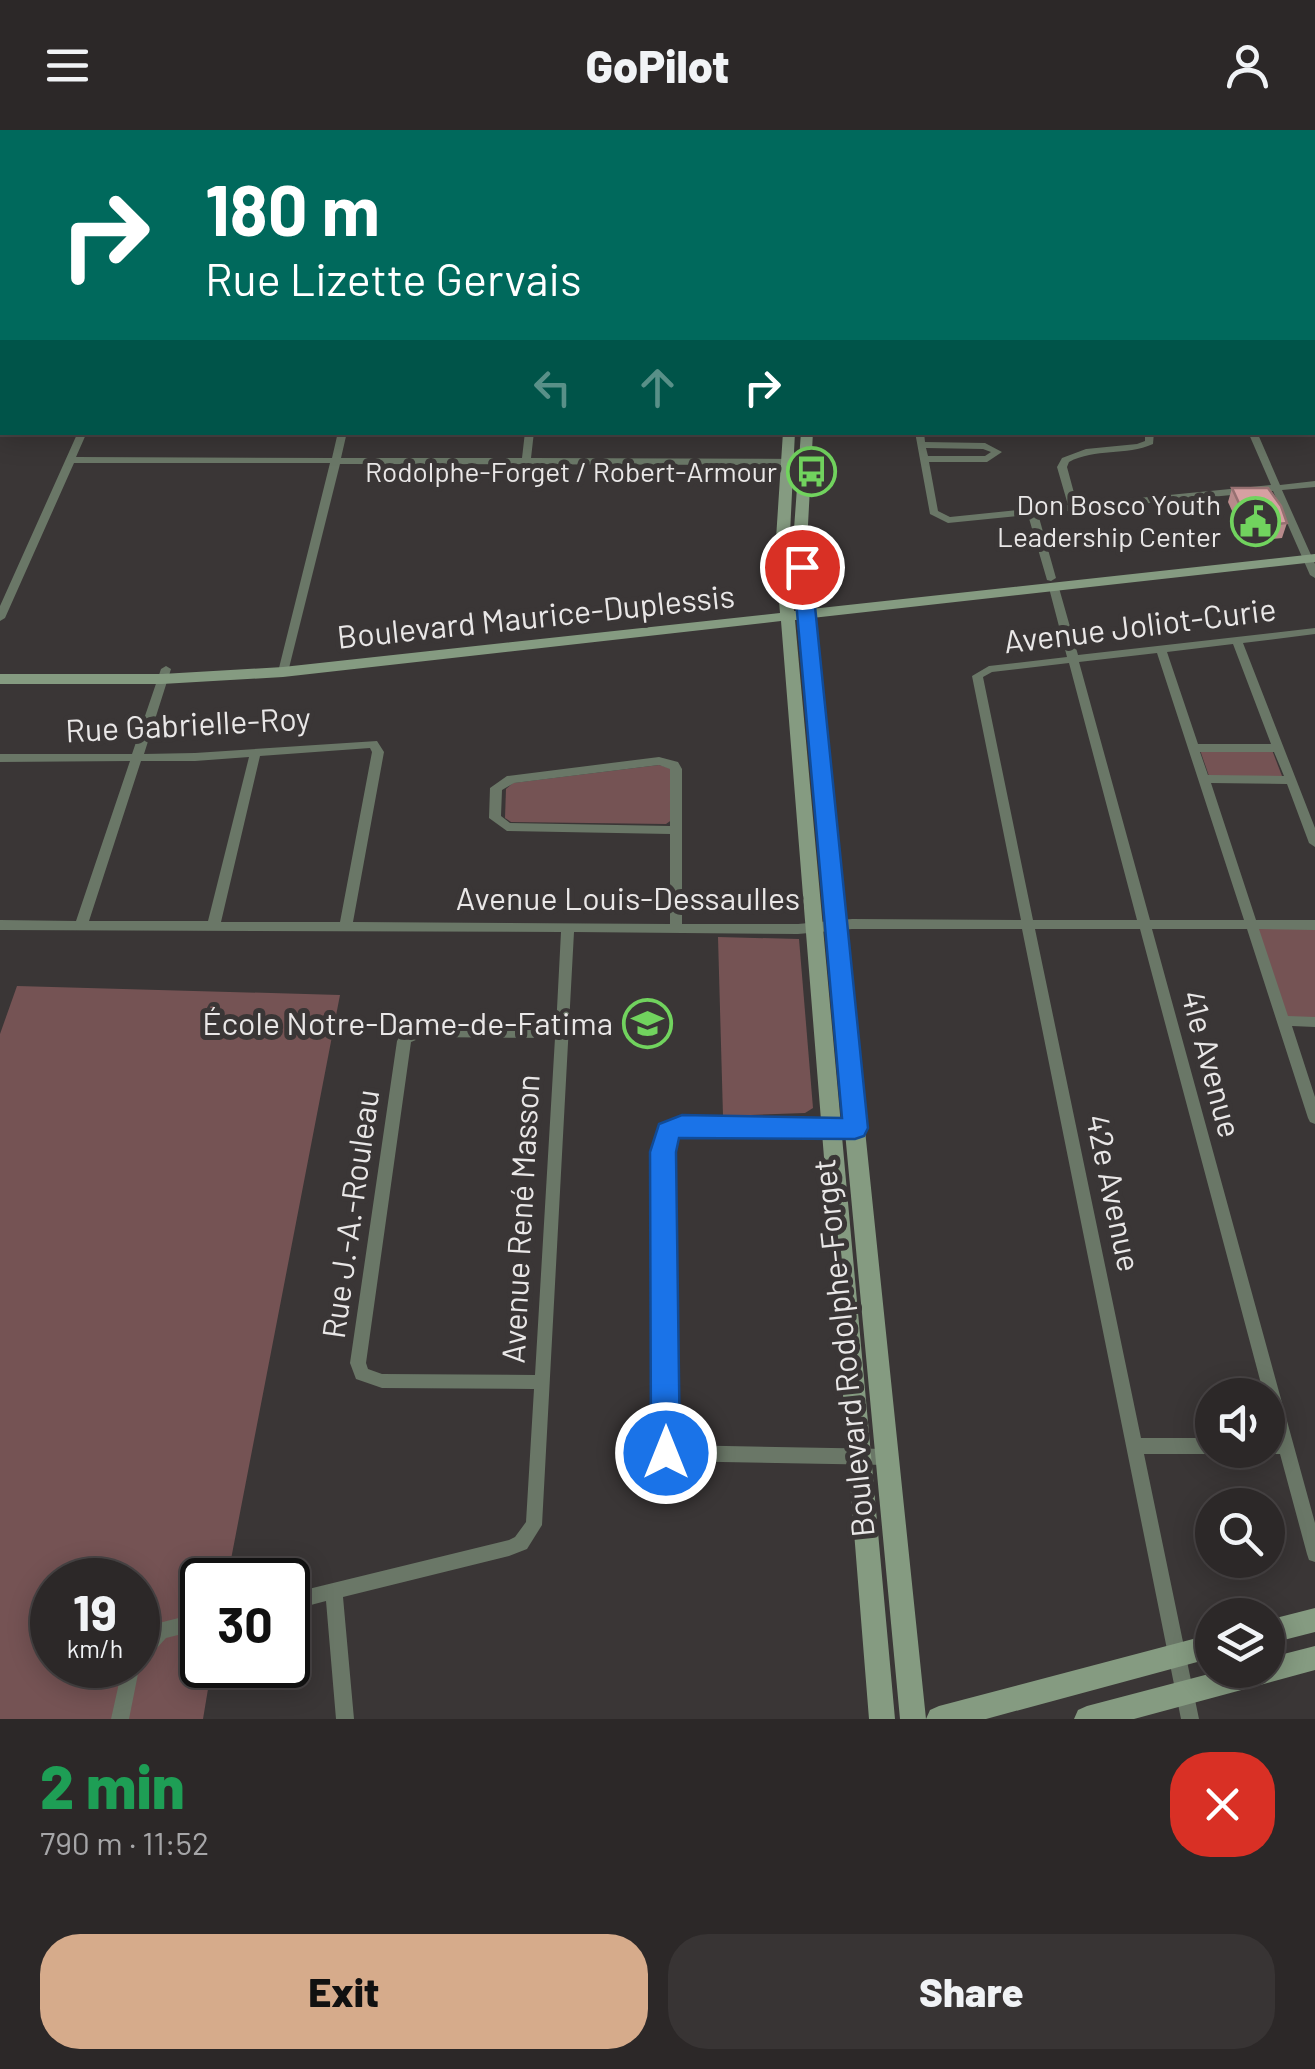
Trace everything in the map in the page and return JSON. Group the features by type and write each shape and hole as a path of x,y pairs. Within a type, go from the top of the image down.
{"street":[{"path":"0,618 83,435"},
{"path":"284,667 342,435"},
{"path":"526,460 530,435"},
{"name":"Boulevard Rodolphe-Forget","path":"789,435 782,554 796,612"},
{"name":"Boulevard Rodolphe-Forget","path":"807,435 796,612 824,926 831,1128 882,1719"},
{"path":"920,435 933,512 938,517 960,521 1315,484"},
{"path":"1074,509 1062,467 1065,460 1090,450 1142,447 1150,442 1149,435"},
{"path":"1253,435 1310,554 1315,575"},
{"path":"922,446 986,446 997,452 988,458 924,459"},
{"path":"71,460 804,462"},
{"name":"41e Avenue","path":"1033,514 1144,924 1259,1378"},
{"name":"Boulevard Maurice-Duplessis","path":"0,679 284,667 1310,554"},
{"name":"Avenue Joliot-Curie","path":"977,680 988,669 1315,631"},
{"path":"1236,640 1315,844"},
{"path":"1161,649 1315,1118"},
{"name":"Boulevard Maurice-Duplessis","path":"0,668 164,674"},
{"path":"81,926 164,674"},
{"name":"42e Avenue","path":"977,680 1188,1707"},
{"name":"Rue Gabrielle-Roy","path":"0,758 137,759 256,754 340,744 366,743 377,747 346,925"},
{"path":"1196,748 1279,748"},
{"path":"214,924 256,754"},
{"path":"676,928 677,830 676,769 667,762 511,779 496,788 495,818 507,826 677,830"},
{"path":"1204,779 1290,780"},
{"name":"Avenue Louis-Dessaulles","path":"0,925 1315,925"},
{"name":"Boulevard Rodolphe-Forget","path":"824,926 855,1128 913,1719"},
{"name":"Avenue René Masson","path":"334,1592 509,1548 528,1536 536,1514 568,928"},
{"path":"1283,1021 1315,1022"},
{"name":"Rue J.-A.-Rouleau","path":"542,1382 382,1380 362,1374 358,1363 404,1041 422,1032 561,1033"},
{"path":"855,1128 682,1125 668,1132 663,1152 666,1453 888,1457"},
{"path":"1134,1446 1195,1446"},
{"name":"41e Avenue","path":"1284,1468 1315,1554"},
{"path":"310,1597 334,1592 345,1719"},
{"path":"1285,1628 1315,1620"},
{"path":"938,1719 1195,1650"},
{"path":"1087,1719 1188,1707 1315,1658"},
{"path":"120,1719 127,1688"}],"shaded area":[{"path":"1200,750 1272,750 1282,776 1209,776"},
{"path":"659,765 670,768 673,819 666,824 511,822 505,818 506,789 513,783"},
{"path":"1251,925 1315,925 1315,1022 1283,1021"},
{"path":"718,937 799,939 813,1108 805,1113 723,1116"},
{"path":"17,986 340,995 231,1558 180,1558 180,1688 208,1688 203,1719 0,1719 0,1034"}],"building":[{"path":"1232,488 1268,488 1287,523 1250,527"}],"place":[{"name":"Rodolphe-Forget / Robert-Armour","path":"812,472"},
{"name":"Don Bosco Youth Leadership Center","path":"1256,521"},
{"name":"École Notre-Dame-de-Fatima","path":"648,1024"}],"route":[{"path":"666,1453 663,1152 668,1132 682,1125 855,1128 802,567"}]}
